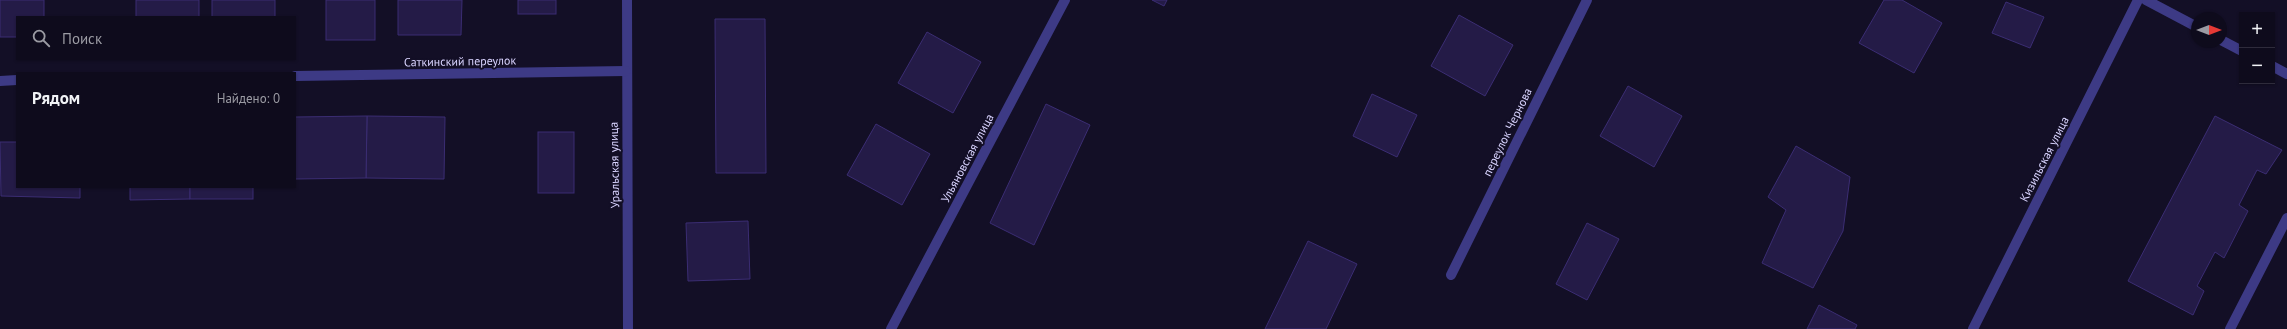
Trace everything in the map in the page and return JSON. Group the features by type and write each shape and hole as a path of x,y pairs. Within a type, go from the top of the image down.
{"street":[{"name":"Уральская улица","path":"627,0 626,71 628,329"},
{"name":"Ульяновская улица","path":"891,329 1065,0"},
{"name":"переулок Чернова","path":"1451,275 1587,0"},
{"name":"Кизильская улица","path":"1973,329 2138,0"},
{"path":"2146,0 2191,24"},
{"path":"2227,43 2239,49"},
{"path":"2275,68 2287,74"},
{"name":"Саткинский переулок","path":"296,76 626,71"},
{"path":"0,80 16,80"},
{"path":"2230,329 2287,218"}],"building":[{"path":"0,0 44,0 44,16 16,16 16,37 0,37"},
{"path":"136,0 199,0 199,16 136,16"},
{"path":"212,0 275,0 275,16 212,16"},
{"path":"326,0 375,0 375,40 326,40"},
{"path":"398,0 462,0 461,35 398,35"},
{"path":"518,0 556,0 556,14 518,14"},
{"path":"1152,0 1167,0 1164,6"},
{"path":"1884,0 1902,0 1942,23 1914,73 1859,43"},
{"path":"2006,2 2044,17 2030,48 1992,33"},
{"path":"1459,15 1513,45 1485,96 1431,66"},
{"path":"715,19 765,19 766,173 716,173"},
{"path":"927,32 981,62 953,113 898,83"},
{"path":"1628,86 1682,116 1654,167 1600,136"},
{"path":"1372,94 1417,115 1397,157 1353,136"},
{"path":"1046,104 1090,125 1034,245 990,223"},
{"path":"367,116 445,117 444,179 366,178"},
{"path":"367,116 366,178 296,179 296,117"},
{"path":"2215,116 2282,150 2266,174 2257,170 2239,205 2248,211 2224,258 2215,252 2197,286 2204,291 2193,315 2128,281"},
{"path":"876,124 930,154 902,205 847,175"},
{"path":"538,132 574,132 574,193 538,193"},
{"path":"0,142 16,142 16,188 80,188 80,198 1,196"},
{"path":"1796,146 1850,177 1843,231 1813,288 1762,263 1786,210 1768,197"},
{"path":"130,188 190,188 190,199 130,200"},
{"path":"190,188 253,188 253,199 190,199"},
{"path":"748,221 750,279 688,281 686,223"},
{"path":"1587,223 1619,239 1587,300 1556,284"},
{"path":"1308,241 1357,264 1326,329 1265,329"},
{"path":"1819,305 1857,325 1855,329 1807,329"}]}
